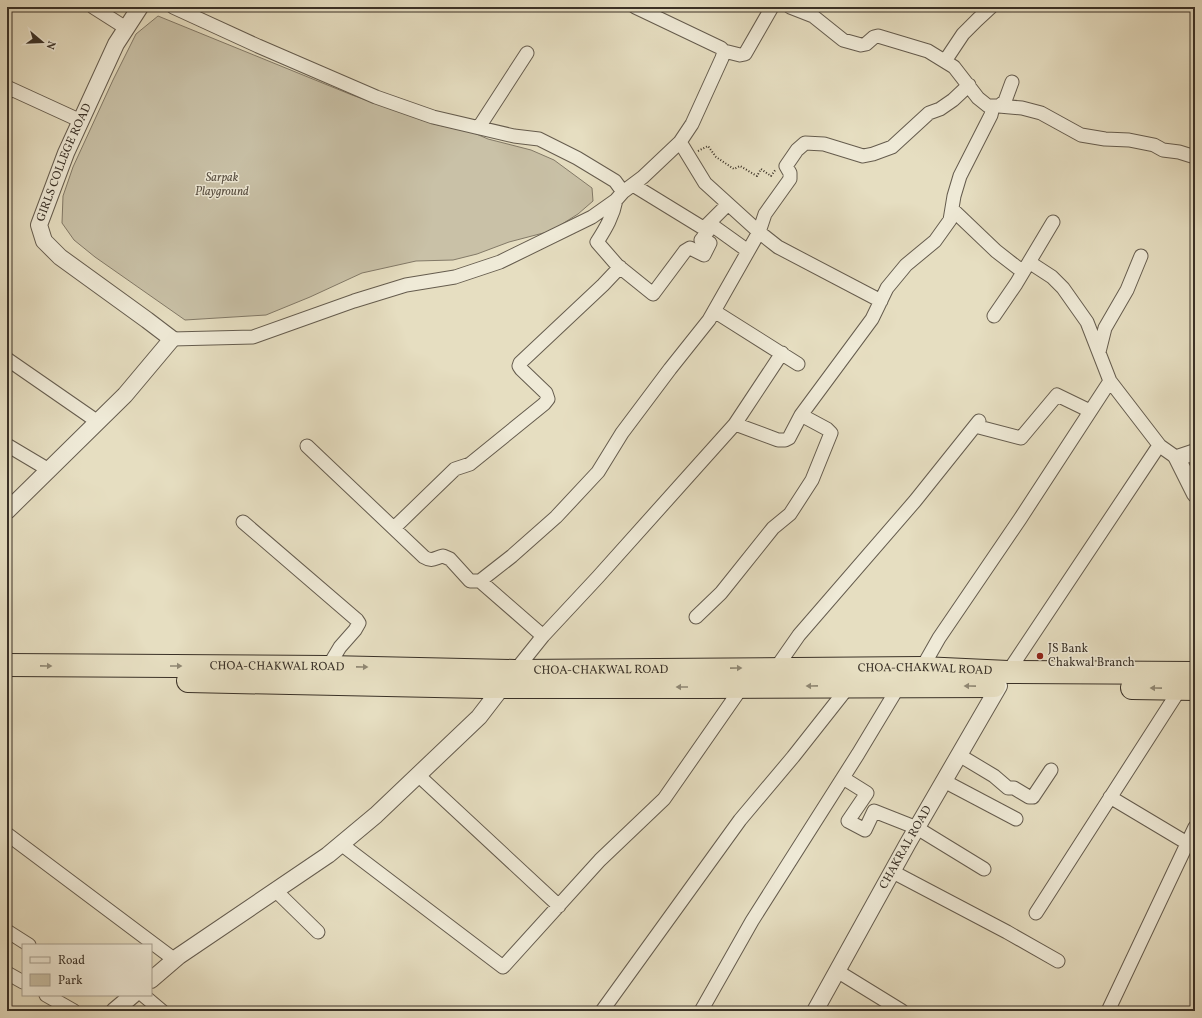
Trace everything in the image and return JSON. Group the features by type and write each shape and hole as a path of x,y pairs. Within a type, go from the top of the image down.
{"highway":[{"name":"CHOA-CHAKWAL ROAD","path":"7,665 328,667 509,679 776,668 922,668 1003,679 1195,673"},
{"path":"7,679 509,679 742,687 899,686 1003,679 1188,689"}],"street":[{"path":"93,7 126,28"},
{"name":"GIRLS COLLEGE ROAD","path":"140,7 116,44 66,153 39,225 44,241 60,257 172,339"},
{"path":"173,7 258,46 376,97 433,116 514,136 539,139 577,158 616,181 624,192 707,226 748,251"},
{"path":"635,7 721,48 724,51 740,55 745,54 772,7"},
{"path":"790,7 813,16 844,40 862,45 866,44 874,36 878,36 928,51 954,67 978,98 988,106 1022,108 1041,113 1081,134 1105,139 1129,140 1154,144 1163,150 1179,152 1195,158"},
{"path":"945,61 963,34 991,7"},
{"path":"7,511 125,395 172,339 253,337 354,301 406,285 455,277 500,262 592,218 643,178 680,142 692,124 724,51"},
{"path":"479,127 527,53"},
{"path":"735,424 778,440 785,440 789,438 801,415 872,319 887,288 906,265 935,241 950,220 954,196 960,176 996,106 1005,101 1012,82"},
{"path":"307,446 428,560 433,560 443,556 450,559 470,581 480,581 512,556 556,517 598,472 622,433 709,320 759,232 765,214 790,178 790,173 786,166 797,150 806,143 824,144 863,156 892,147 930,113 940,109 953,100 969,85"},
{"path":"7,93 9,88 81,121"},
{"path":"680,142 706,183 759,232 778,247 881,301"},
{"path":"624,192 610,221 597,242 620,268 653,294 685,251 690,248 704,255 710,243 701,240 708,231 707,226 728,204"},
{"path":"952,209 996,251 1026,267 1052,278 1063,288 1087,322 1110,381 1160,446 1177,458 1195,494"},
{"path":"994,316 1053,222"},
{"path":"1099,352 1105,328 1127,290 1141,256"},
{"path":"394,528 455,469 470,464 544,404 548,399 546,393 521,369 519,366 520,363 620,268"},
{"path":"714,311 798,364"},
{"path":"152,979 175,960 328,855 376,815 479,717 543,636 735,424 782,354"},
{"path":"7,359 98,422"},
{"path":"922,668 939,638 1020,519 1110,381"},
{"path":"776,668 799,635 915,501 977,424 1021,438 1057,395 1090,411"},
{"path":"696,617 721,593 773,528 790,514 812,480 831,433 828,429 801,415"},
{"path":"7,445 49,470"},
{"path":"1003,679 1160,446"},
{"path":"1177,458 1195,452"},
{"path":"243,522 359,623 355,630 340,647 328,667"},
{"path":"480,581 543,636"},
{"name":"CHAKRAL ROAD","path":"815,1011 892,872 1003,679"},
{"path":"602,1011 740,820 793,757 849,686"},
{"path":"701,1011 752,921 843,778 899,686"},
{"path":"341,844 504,967 600,860 664,799 742,687"},
{"path":"1036,913 1110,797 1188,689"},
{"path":"959,755 994,776 1008,788 1014,788 1029,797 1033,797 1051,770"},
{"path":"418,775 559,906"},
{"path":"843,778 867,793 848,821 865,830 874,811 917,828 984,869"},
{"path":"944,781 1016,819"},
{"path":"1110,797 1187,843"},
{"path":"1108,1011 1195,827"},
{"path":"7,834 175,960"},
{"path":"892,872 1007,932 1058,962"},
{"path":"275,890 318,932"},
{"path":"7,931 28,944"},
{"path":"837,972 902,1011"},
{"path":"7,973 22,981"},
{"path":"48,996 74,1011"},
{"path":"114,1011 133,996"},
{"path":"144,996 162,1011"}],"path":[{"path":"689,157 708,146 716,157 734,169 740,166 757,176 762,169 771,176 778,166 786,166"}],"green space":[{"name":"Sarpak Playground","path":"158,16 352,95 434,124 474,133 488,139 531,150 554,160 592,188 593,201 578,214 551,231 509,242 477,254 453,260 416,261 362,273 266,315 185,320 95,257 74,240 62,223 63,196 73,167 113,80 136,34"}],"place":[{"name":"JS Bank Chakwal Branch","path":"1040,656"}]}
